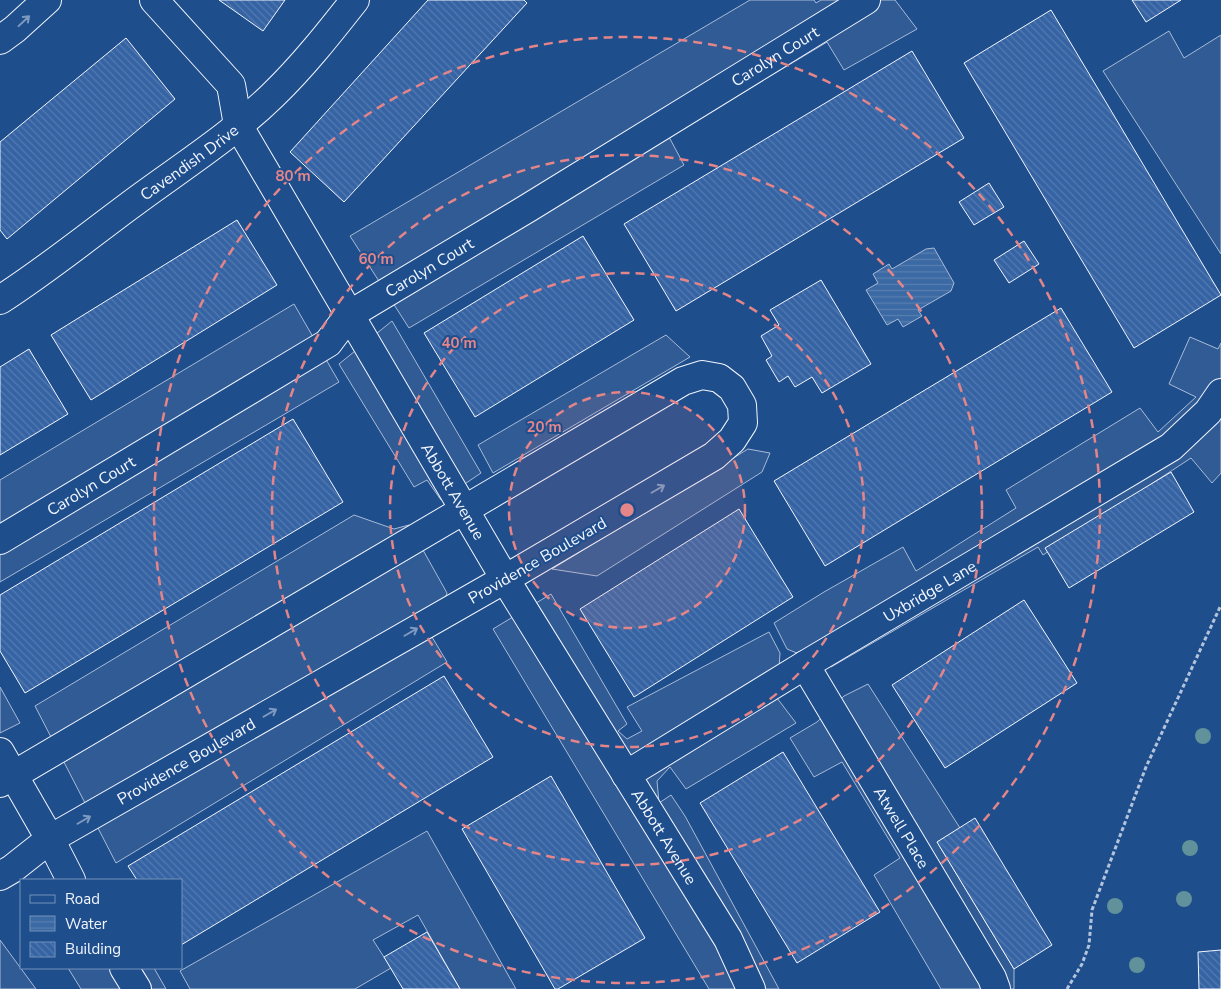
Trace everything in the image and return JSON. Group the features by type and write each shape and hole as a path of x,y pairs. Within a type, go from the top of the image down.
{"street":[{"path":"0,40 47,0"},
{"name":"Abbott Avenue","path":"154,0 231,85 238,125 504,579 728,939 751,989"},
{"name":"Cavendish Drive","path":"0,300 29,282 130,205 200,156 238,125 273,95 319,46 355,0"},
{"name":"Carolyn Court","path":"0,540 328,343 350,315 866,0"},
{"name":"Providence Boulevard","path":"0,876 12,869 50,839 504,579 714,456 732,440 743,423 742,405 732,388 719,378 702,375 683,381 6,780"},
{"name":"Uxbridge Lane","path":"626,775 805,665 1171,448 1208,412 1221,393"},
{"name":"Atwell Place","path":"805,665 992,978 996,989"},
{"path":"0,752 6,780 50,839 70,879"},
{"path":"125,969 137,989"}],"path":[{"path":"1067,989 1082,964 1090,944 1092,910 1146,767 1221,605"}],"shaded area":[{"path":"750,0 814,0 816,3 821,0 895,0 917,29 844,70 827,42 669,137 684,165 409,328 350,236"},
{"path":"1169,31 1184,58 1221,35 1221,254 1103,71"},
{"path":"294,304 339,382 0,582 0,480"},
{"path":"392,321 481,473 441,500 427,480 414,487 339,364"},
{"path":"666,335 690,357 493,473 478,445"},
{"path":"1190,337 1218,349 1221,343 1221,473 1212,483 1191,458 1043,555 1038,547 831,667 787,649 774,623 824,592 903,547 916,571 1016,508 1006,490 1140,408 1158,432 1196,397 1169,384"},
{"path":"748,449 770,453 762,472 597,576 552,569"},
{"path":"354,515 394,529 409,525 447,593 432,637 447,662 116,863 35,706"},
{"path":"551,594 627,724 618,731 627,739 642,731 627,707 769,632 780,653 777,698 796,723 686,789 670,767 657,781 659,803 671,795 685,816 779,989 709,989 493,629"},
{"path":"868,684 960,828 937,842 1014,969 1014,989 941,989 874,875 900,858 842,762 814,777 790,738 817,722 844,696"},
{"path":"0,687 20,723 0,733"},
{"path":"427,831 516,989 460,989 418,915 373,940 391,968 355,989 190,989 180,971"},
{"path":"0,940 36,989 0,989"},
{"path":"69,969 155,969 166,989 81,989"}],"water":[{"path":"934,248 954,283 951,291 918,310 922,316 903,327 898,319 887,325 866,290 878,283 873,274 889,264 892,269 926,249"}],"building":[{"path":"219,0 285,0 263,31"},
{"path":"428,0 524,0 527,3 344,202 290,152"},
{"path":"1132,0 1181,0 1146,22"},
{"path":"1051,10 1221,295 1134,348 964,63"},
{"path":"126,38 175,99 7,239 0,230 0,142"},
{"path":"912,51 964,138 676,311 624,224"},
{"path":"989,183 1004,207 974,225 959,202"},
{"path":"237,220 277,285 91,400 51,335"},
{"path":"583,236 634,320 475,417 424,333"},
{"path":"1024,241 1039,264 1009,283 994,260"},
{"path":"821,280 871,364 822,393 812,377 795,387 788,376 779,382 766,360 772,356 761,336 779,325 770,310"},
{"path":"1061,308 1112,392 825,566 774,481"},
{"path":"29,349 68,414 0,455 0,367"},
{"path":"293,419 343,502 25,693 0,651 0,595"},
{"path":"1171,472 1194,512 1069,588 1045,548"},
{"path":"739,509 793,597 634,697 580,609"},
{"path":"1024,600 1077,683 945,768 892,685"},
{"path":"444,676 493,757 182,944 182,879 136,879 128,866"},
{"path":"783,752 880,912 797,963 700,803"},
{"path":"551,776 645,938 558,989 555,989 462,829"},
{"path":"975,818 1052,945 1014,969 937,842"},
{"path":"427,932 460,989 403,989 384,957"},
{"path":"1221,950 1221,989 1199,989 1198,952"}]}
